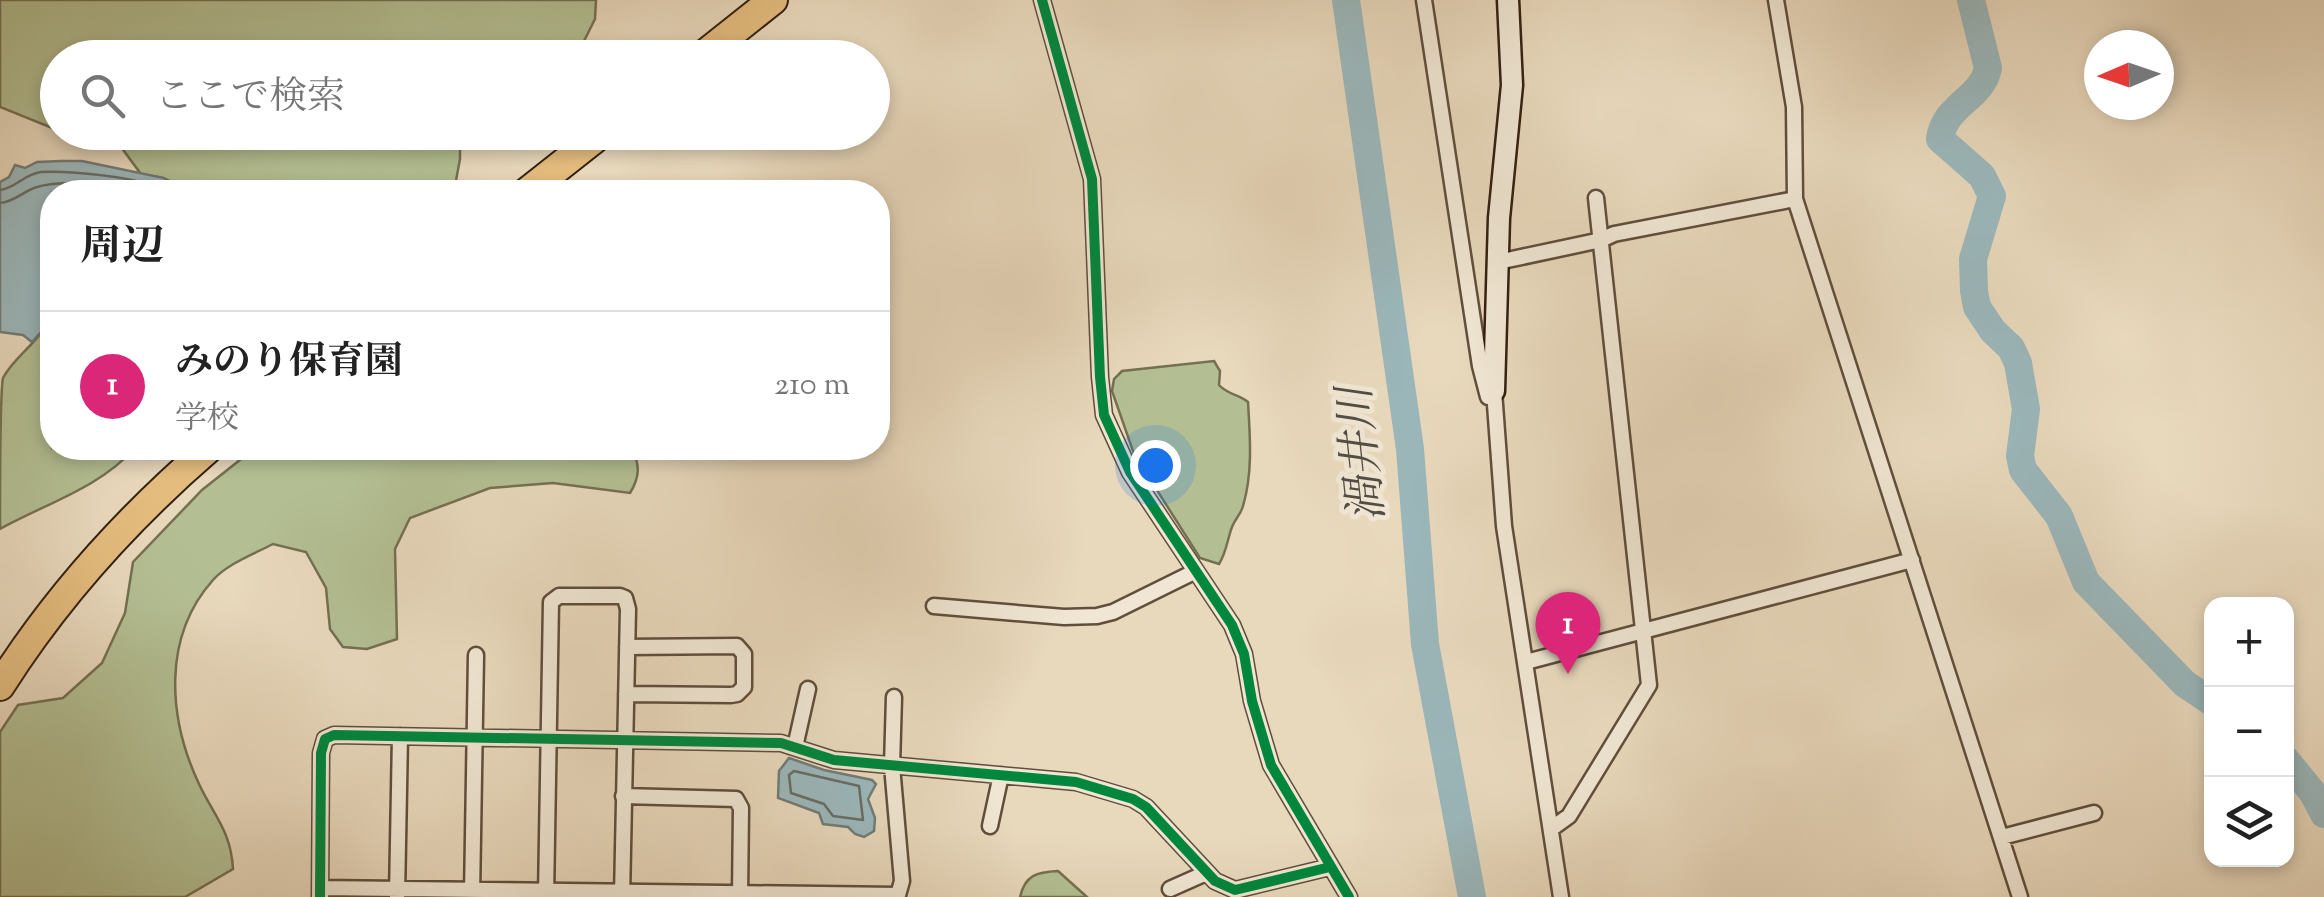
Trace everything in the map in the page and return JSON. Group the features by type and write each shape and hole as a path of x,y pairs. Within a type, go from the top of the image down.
{"highway":[{"path":"723,40 773,0"},
{"path":"542,180 581,150"},
{"path":"0,686 39,628 92,562 196,460"}],"street":[{"path":"1042,0 1092,179 1104,415 1130,472 1240,640 1271,765 1350,897"},
{"path":"1424,0 1480,366 1496,427"},
{"path":"1508,0 1512,86 1498,262 1496,427 1504,526 1561,897"},
{"path":"1776,0 1794,106 1794,199 2020,897"},
{"path":"1551,829 1569,816 1649,685 1596,198"},
{"path":"1498,262 1614,234 1794,199"},
{"path":"1526,662 1912,560"},
{"path":"934,606 1080,618 1097,616 1196,571"},
{"path":"546,894 550,608 554,598 625,598 628,603 622,894"},
{"path":"626,694 737,694 744,687 744,654 738,646 627,647"},
{"path":"472,893 476,655"},
{"path":"794,747 808,689"},
{"path":"894,697 892,766 902,881 898,895 320,892 321,754 325,739 334,735 782,743 834,760 892,766 1076,782 1133,799 1146,807 1224,892 1330,867"},
{"path":"398,893 400,736"},
{"path":"990,826 1002,775"},
{"path":"623,796 736,799 741,808 740,895"},
{"path":"2002,837 2094,814"},
{"path":"1170,889 1206,873"}],"green space":[{"path":"0,0 596,0 595,19 584,40 40,40 40,123 0,107"},
{"path":"123,150 460,150 456,180 167,180 141,174"},
{"path":"40,334 40,460 123,460 89,484 0,529 3,378"},
{"path":"1214,361 1220,371 1219,385 1248,402 1250,441 1250,468 1242,509 1219,564 1200,558 1134,454 1112,391 1114,379 1122,371"},
{"path":"240,460 636,460 638,471 630,493 553,483 490,488 410,518 395,549 397,639 367,649 343,647 330,629 326,588 306,552 273,544 226,569 196,602 178,652 175,679 176,705 189,759 225,834 233,869 185,897 0,897 0,732 18,705 63,698 102,663 125,613 133,562 202,490"},
{"path":"1058,871 1087,897 1020,897 1033,876"}],"water":[{"path":"82,161 165,180 40,180 40,333 32,342 23,335 0,332 0,182 9,177 15,165 25,168 37,162"},
{"path":"789,758 872,780 876,784 868,799 875,818 874,831 864,837 848,827 823,824 819,813 778,798 779,771"}],"waterway":[{"name":"渦井川","path":"1346,0 1410,449 1425,644 1472,897"},
{"path":"1971,0 1988,68 1979,87 1948,118 1940,139 1982,176 1992,196 1973,259 1974,291 1977,307 1993,331 2011,348 2018,363 2026,409 2020,456 2023,470 2059,516 2086,582 2185,684 2204,697"},
{"path":"2294,770 2324,814"}],"cycle path":[{"path":"1042,0 1092,179 1104,415 1130,472 1232,625 1244,654 1252,701 1271,765 1349,897"},
{"path":"320,897 321,753 325,739 334,735 781,743 834,760 1076,782 1133,799 1146,807 1215,881 1235,890 1330,867"}],"place":[{"name":"みのり保育園","path":"1568,674"}]}
